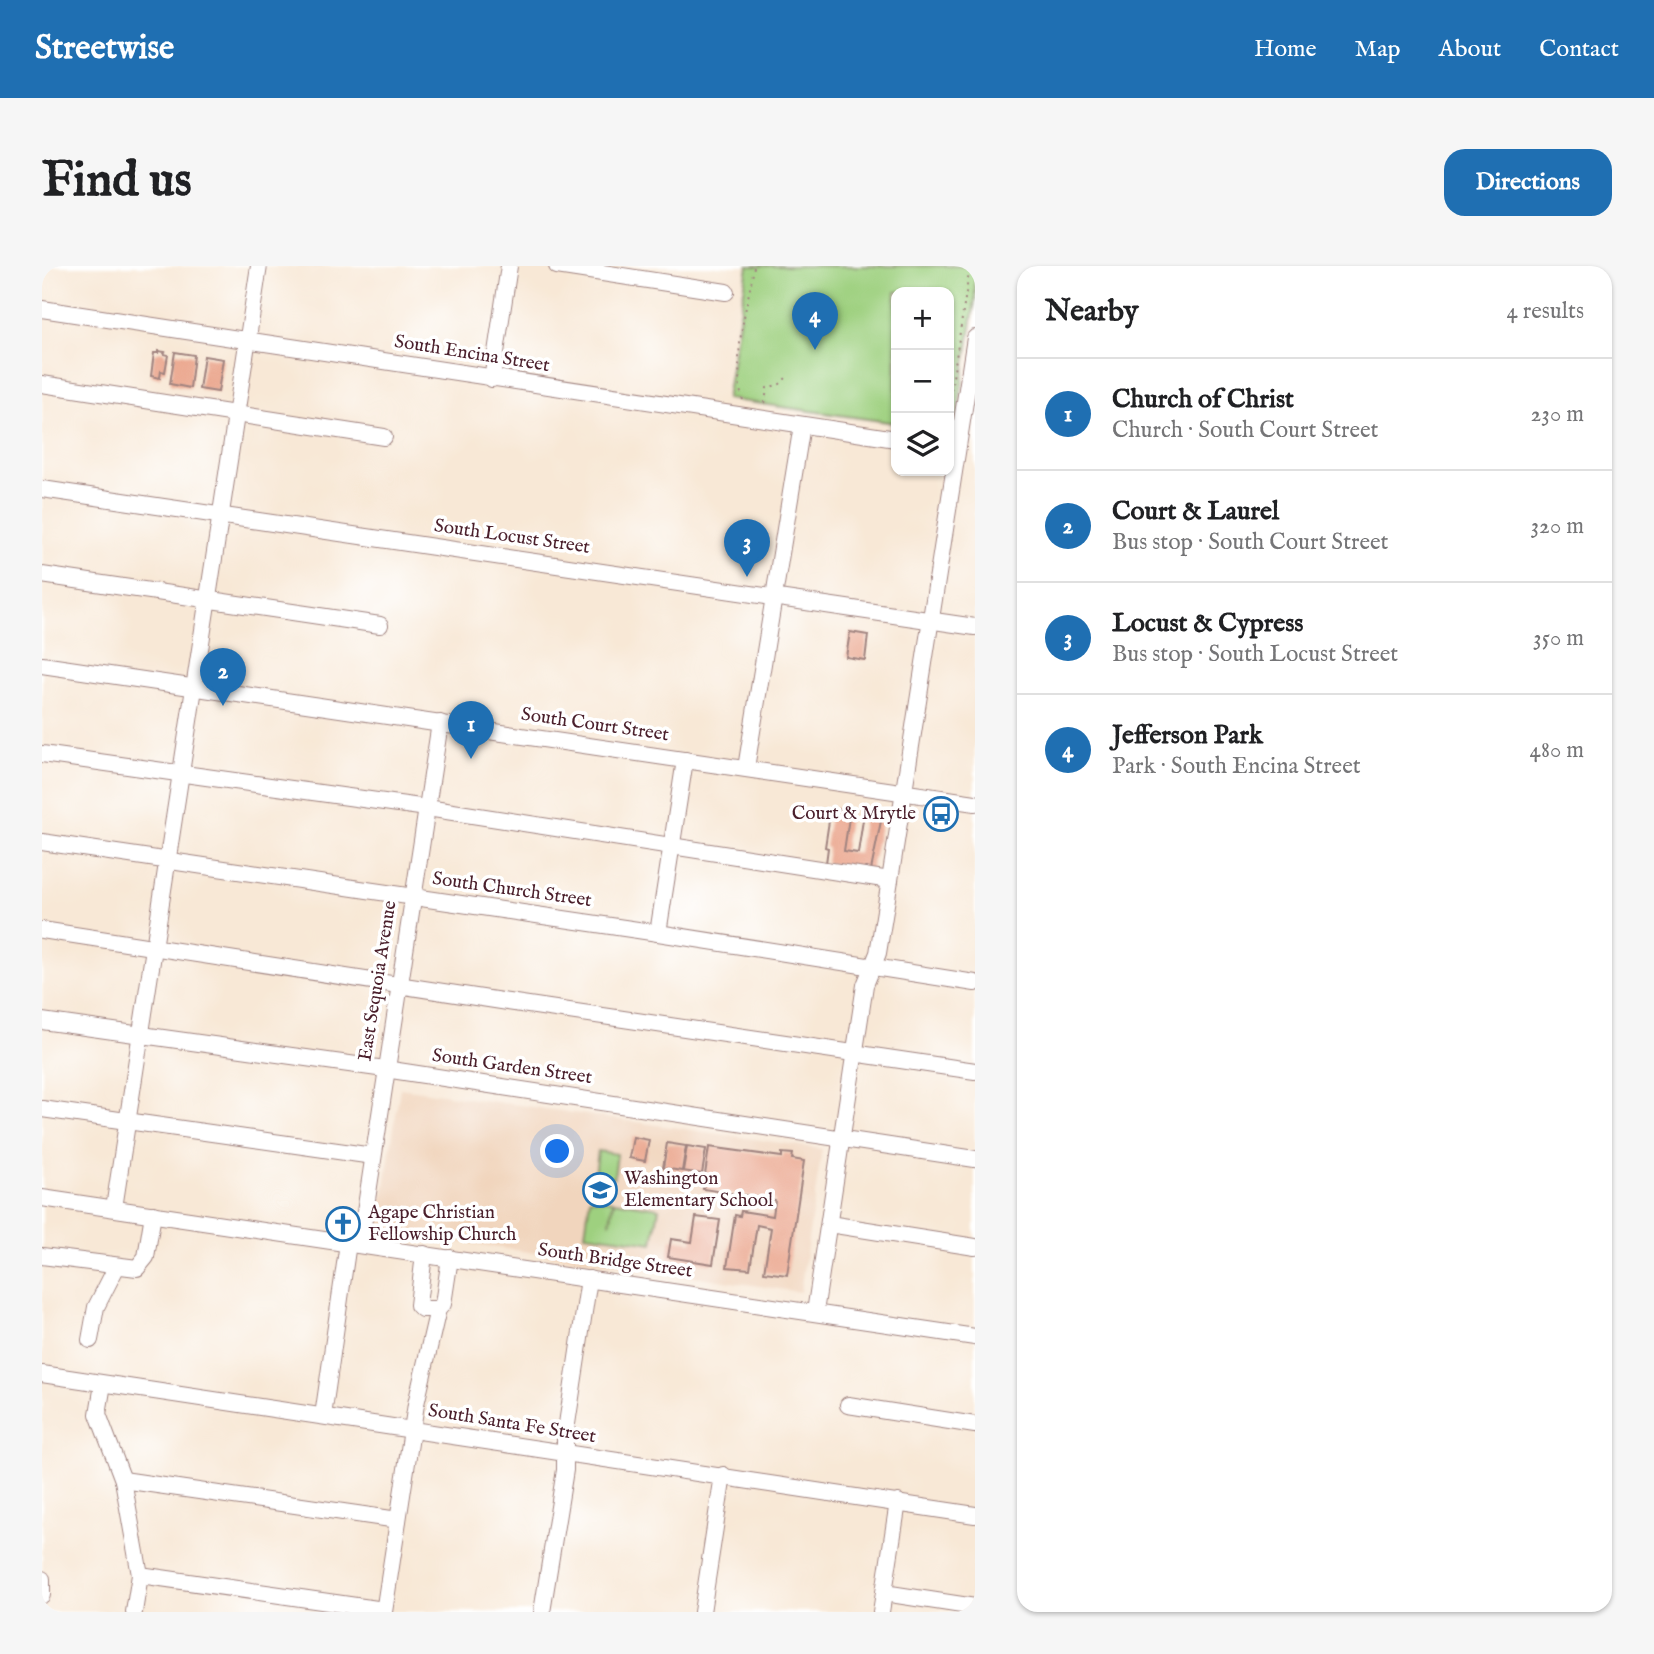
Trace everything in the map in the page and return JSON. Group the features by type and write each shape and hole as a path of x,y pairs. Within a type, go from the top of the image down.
{"street":[{"path":"114,1208 259,266"},
{"path":"492,379 509,266"},
{"path":"557,266 726,292"},
{"name":"South Encina Street","path":"42,309 891,438"},
{"path":"954,442 975,338"},
{"path":"42,384 384,437"},
{"path":"746,768 802,425"},
{"path":"954,447 975,450"},
{"path":"815,1311 865,985 878,953 905,792 949,476"},
{"name":"South Locust Street","path":"42,489 975,627"},
{"path":"42,575 380,625"},
{"name":"South Court Street","path":"42,665 975,803"},
{"name":"East Sequoia Avenue","path":"323,1416 373,1156 440,723"},
{"path":"42,754 427,808 890,880"},
{"path":"659,933 685,760"},
{"name":"South Church Street","path":"42,842 659,933 975,984"},
{"path":"42,930 154,949 975,1070"},
{"name":"South Garden Street","path":"42,1021 385,1069 975,1159"},
{"path":"42,1109 373,1156"},
{"name":"South Bridge Street","path":"42,1198 975,1336"},
{"path":"42,1255 138,1268 143,1263 148,1248 153,1214"},
{"path":"829,1224 975,1247"},
{"path":"424,1254 418,1305 422,1309 438,1309"},
{"path":"140,1575 384,1611 412,1430 438,1309 443,1304 450,1258"},
{"path":"90,1340 96,1307 117,1266"},
{"path":"541,1612 565,1470 565,1437 589,1279"},
{"name":"South Santa Fe Street","path":"42,1374 975,1515"},
{"path":"103,1384 98,1414 123,1480 140,1575 134,1612"},
{"path":"848,1405 975,1425"},
{"path":"702,1612 723,1475"},
{"path":"123,1480 398,1520"},
{"path":"881,1612 898,1502"},
{"path":"42,1579 42,1595"},
{"path":"884,1593 975,1606"}],"path":[{"path":"743,400 738,384 740,331 754,266"},
{"path":"954,371 970,266"},
{"path":"765,403 767,388 780,384 789,375"}],"shaded area":[{"name":"Washington Elementary School","path":"400,1088 822,1149 800,1292 378,1230"}],"green space":[{"path":"748,266 975,266 975,300 955,432 954,287 891,287 891,422 726,399"},
{"path":"598,1151 617,1154 614,1177 595,1174"},
{"path":"590,1198 613,1201 610,1223 614,1201 659,1208 653,1243 585,1234"}],"building":[{"path":"158,351 168,355 165,372 161,371 160,378 151,376 154,353"},
{"path":"175,352 194,355 190,388 170,384"},
{"path":"204,356 223,359 218,392 199,389"},
{"path":"850,632 868,635 865,660 846,657"},
{"path":"831,808 850,811 844,851 858,853 864,813 882,816 871,870 826,863 828,848 825,847"},
{"path":"633,1137 649,1140 645,1161 629,1158"},
{"path":"667,1143 686,1146 682,1171 663,1168"},
{"path":"687,1146 706,1149 702,1174 683,1171"},
{"path":"709,1147 782,1157 782,1153 793,1154 792,1159 804,1161 787,1275 764,1272 771,1228 757,1225 750,1269 727,1267 735,1215 740,1216 741,1211 773,1216 775,1200 703,1189"},
{"path":"696,1217 720,1220 713,1264 668,1257 671,1239 692,1242"}],"place":[{"name":"Jefferson Park","path":"815,350"},
{"name":"Locust & Cypress","path":"747,577"},
{"name":"Court & Laurel","path":"223,706"},
{"name":"Church of Christ","path":"471,759"},
{"name":"Court & Mrytle","path":"941,814"},
{"name":"Washington Elementary School","path":"600,1190"},
{"name":"Agape Christian Fellowship Church","path":"343,1224"}]}
